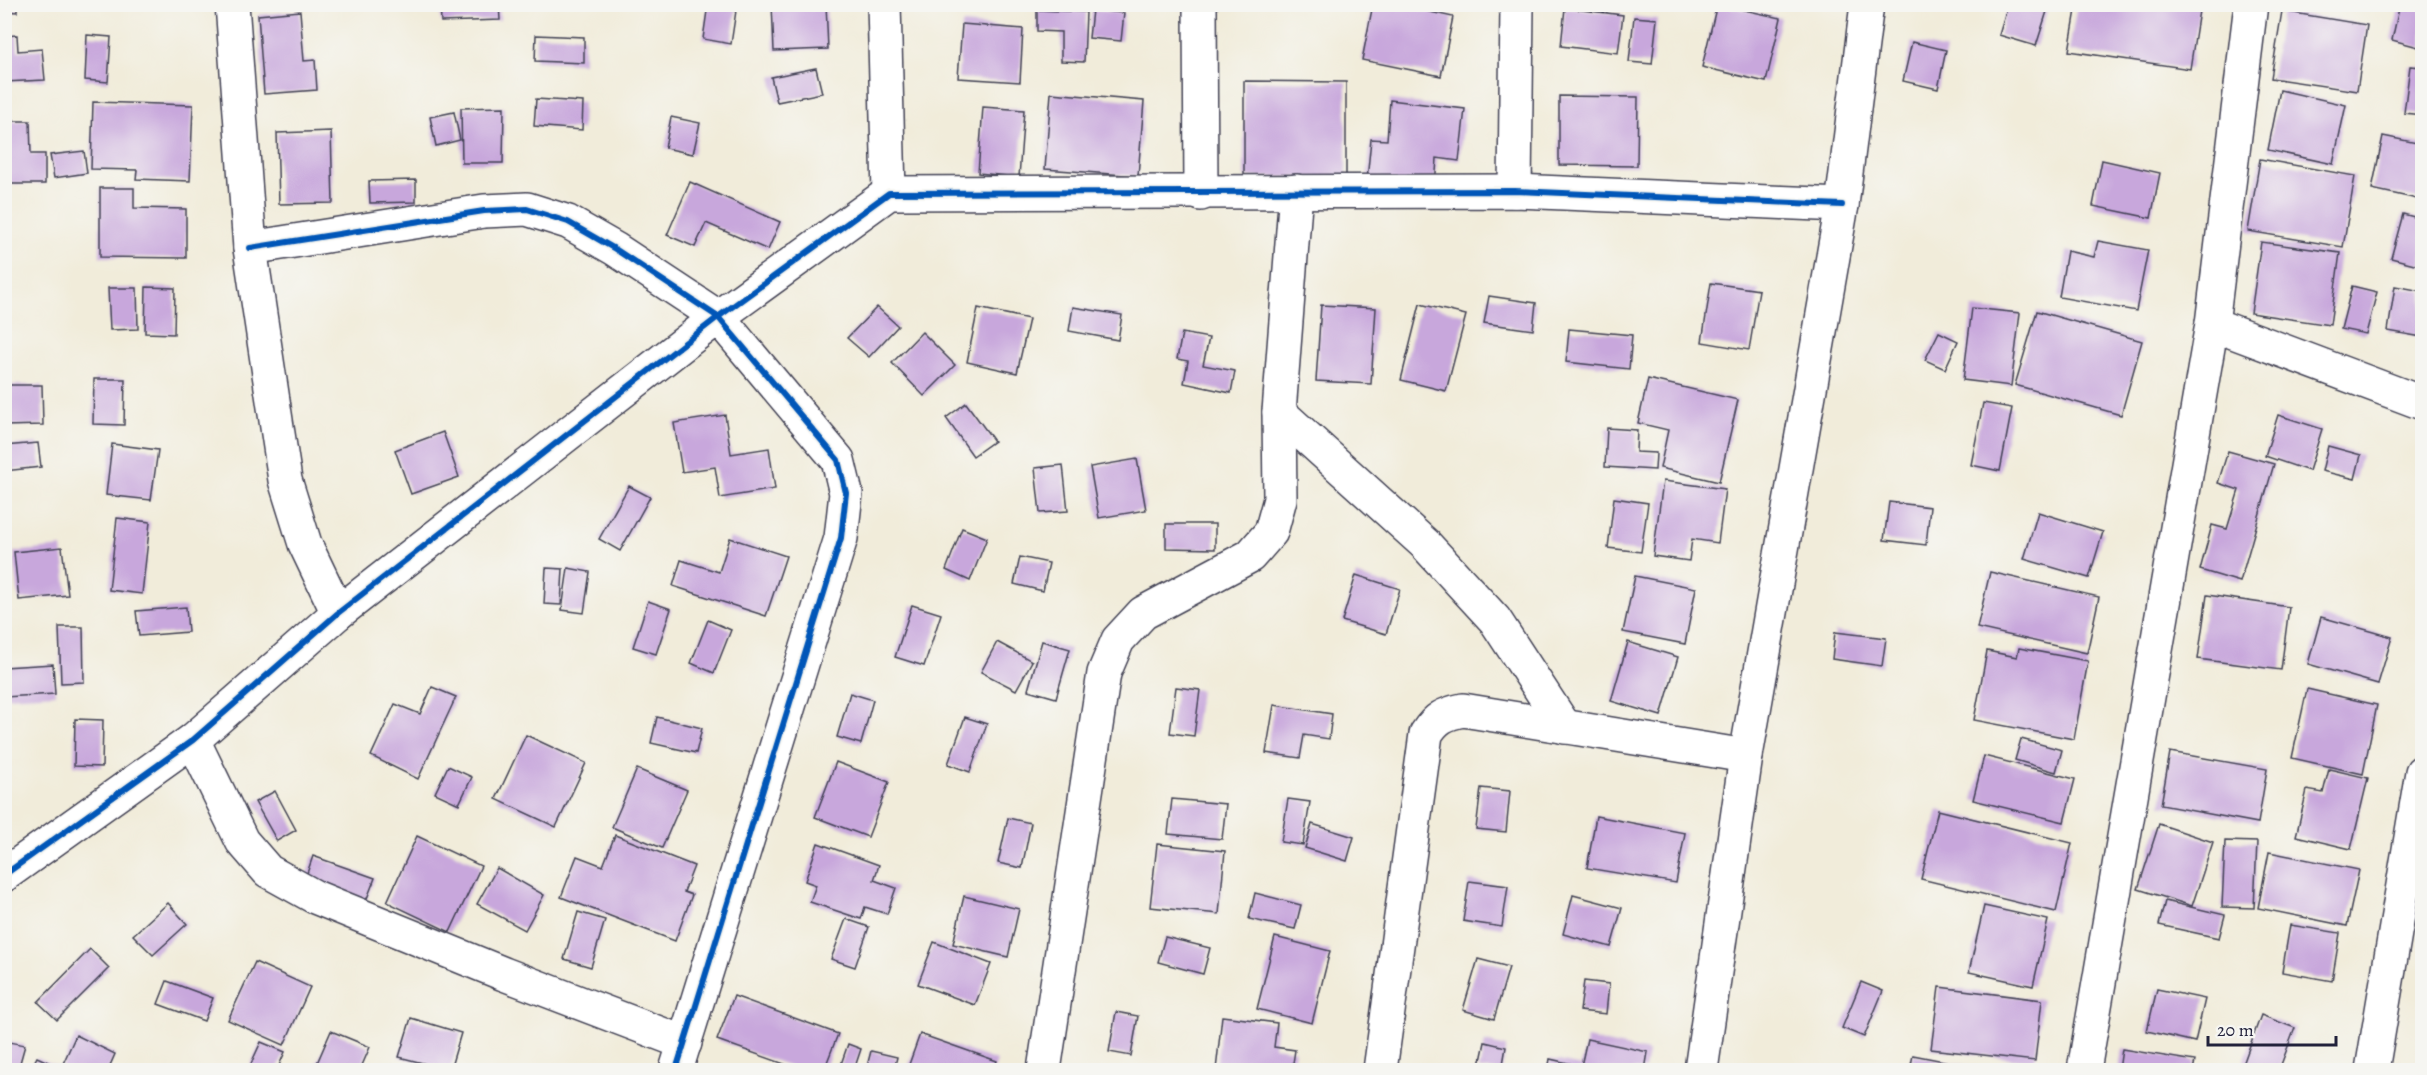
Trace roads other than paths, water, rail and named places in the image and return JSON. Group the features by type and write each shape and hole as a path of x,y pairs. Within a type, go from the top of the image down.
{"street":[{"path":"232,4 250,248 285,480 305,544 338,613"},
{"path":"884,4 889,193"},
{"path":"1200,4 1201,194"},
{"path":"1515,191 1518,4"},
{"path":"1701,1071 1746,756 1842,205 1867,4"},
{"path":"2084,1071 2212,324 2251,4"},
{"path":"1044,1071 1104,673 1119,640 1143,613 1250,556 1271,532 1280,499 1279,412 1296,191"},
{"path":"4,875 193,740 338,613 718,317 889,193 1201,194 1296,191 1515,191 1842,205"},
{"path":"193,740 242,841 268,871 315,897 504,974 680,1057 841,538 846,493 838,460 718,317 615,249 568,222 527,209 484,211 250,248"},
{"path":"2212,324 2422,403"},
{"path":"1279,412 1425,544 1480,603 1495,620 1565,727"},
{"path":"1380,1071 1426,734 1433,722 1443,714 1463,710 1746,756"},
{"path":"2372,1071 2422,772"}]}
